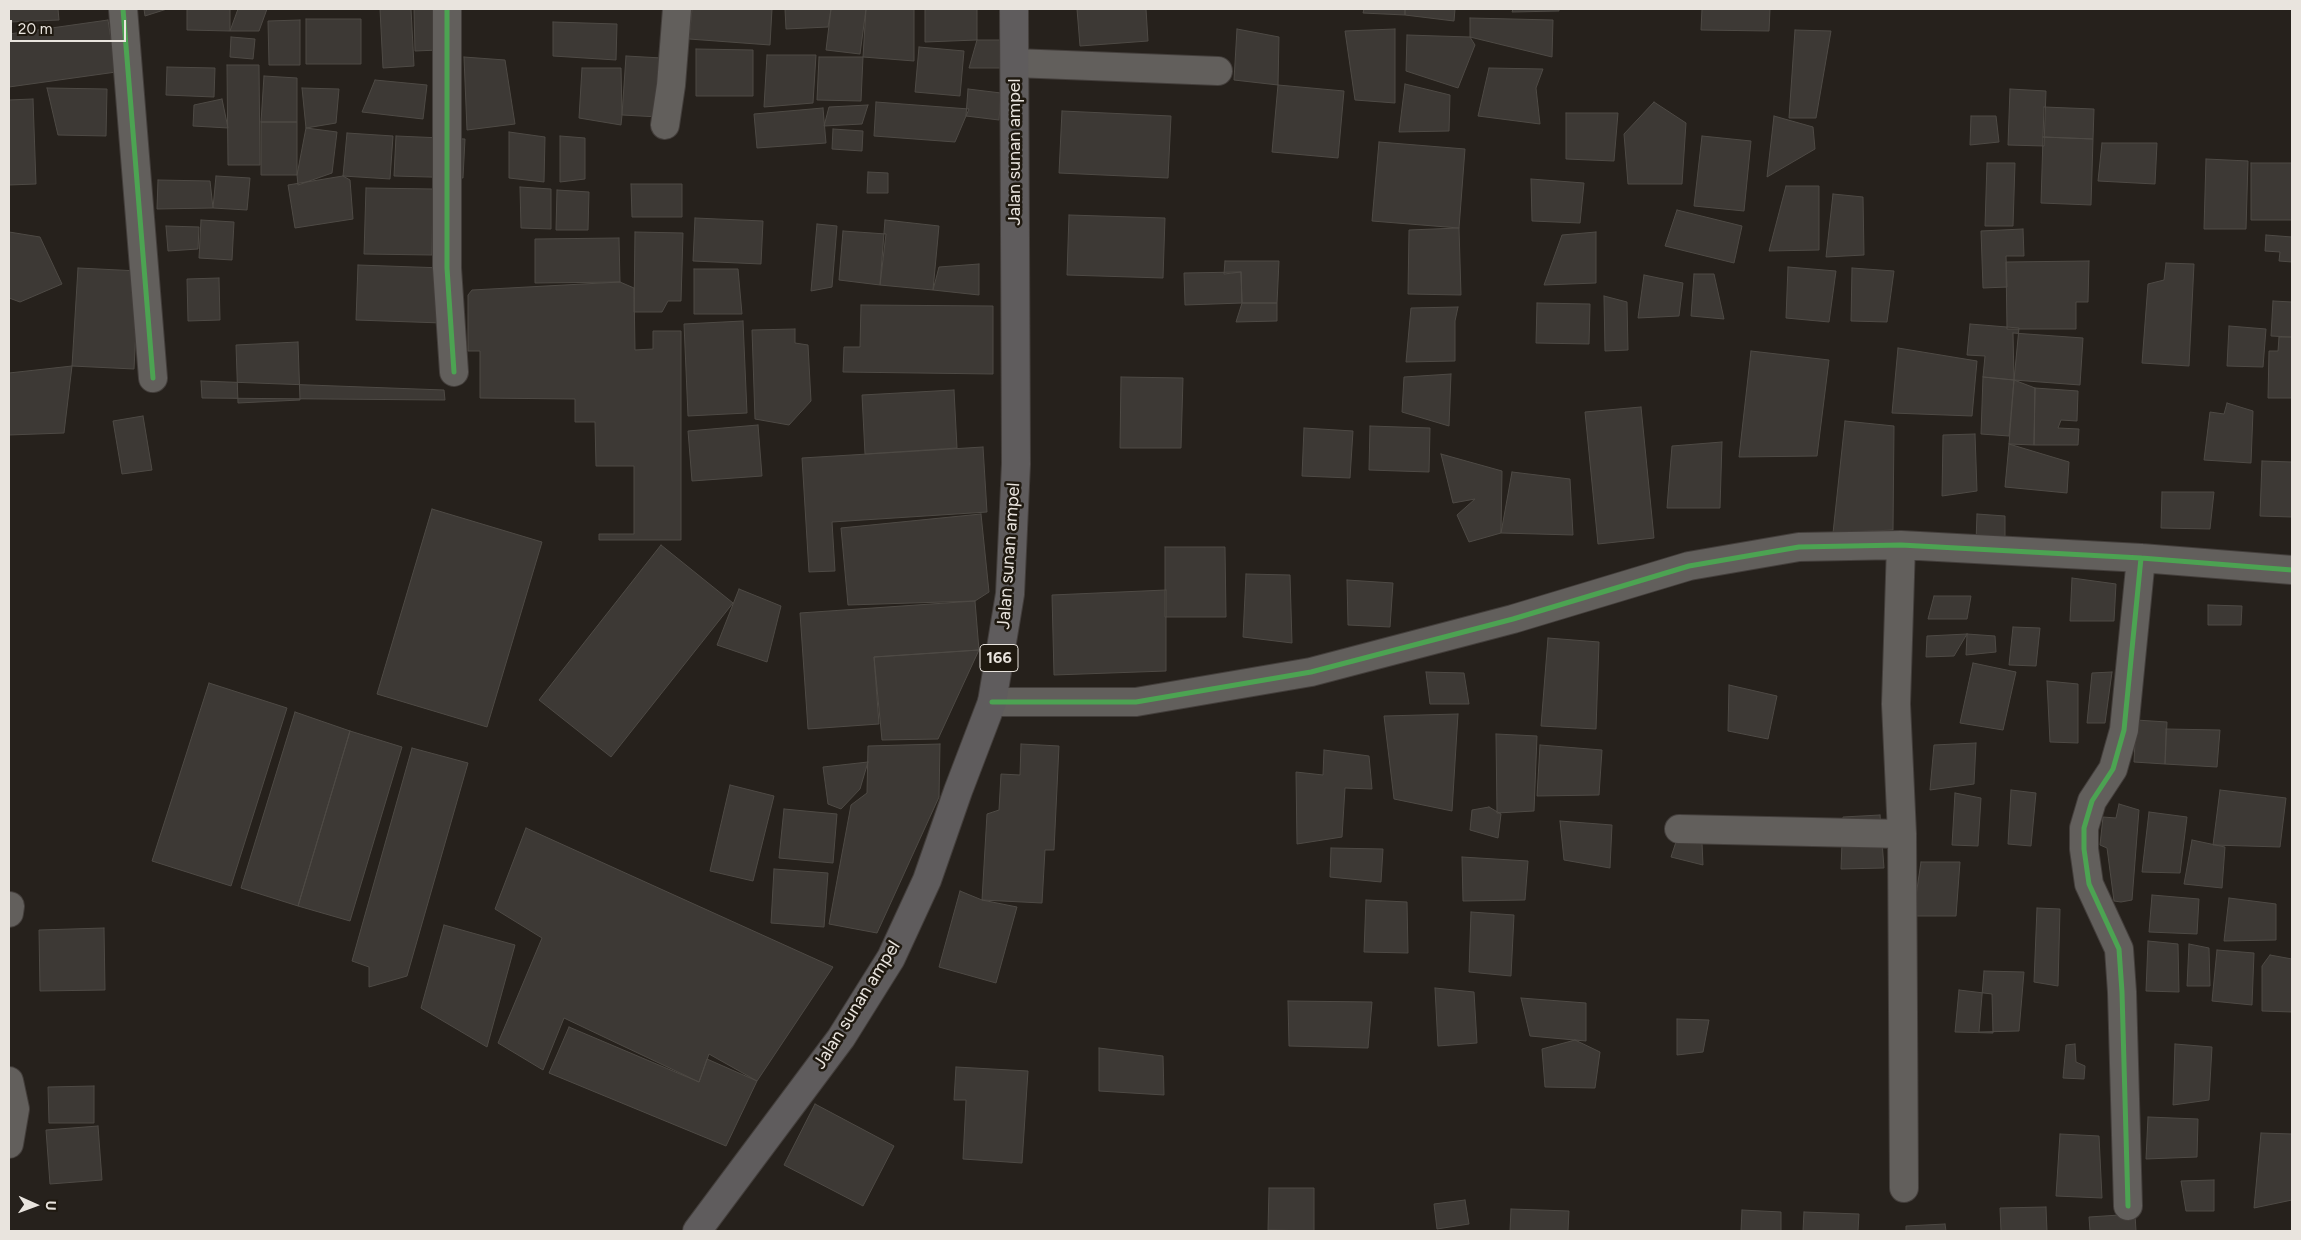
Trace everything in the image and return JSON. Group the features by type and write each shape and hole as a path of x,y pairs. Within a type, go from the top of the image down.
{"main road":[{"name":"Jalan sunan ampel","path":"698,1229 841,1038 891,958 927,880 992,702 1010,594 1016,464 1014,9"}],"street":[{"path":"123,9 153,378"},
{"path":"447,9 447,268 454,372"},
{"path":"665,125 671,85 677,9"},
{"path":"1015,63 1218,70"},
{"path":"992,702 1136,702 1311,672 1512,619 1689,566 1799,547 1901,545 2142,558 2292,570"},
{"path":"1901,545 1896,704 1902,834 1904,1188"},
{"path":"2128,1206 2119,949 2089,884 2084,849 2084,828 2092,801 2113,769 2124,730 2142,558"},
{"path":"1679,829 1902,834"},
{"path":"9,1081 15,1109 9,1144"}],"building":[{"path":"9,9 58,9 59,20 9,22"},
{"path":"144,9 167,9 145,16"},
{"path":"187,9 230,9 230,31 187,30"},
{"path":"238,9 267,9 259,31 230,31"},
{"path":"380,9 411,9 414,66 383,68"},
{"path":"414,9 437,9 439,50 415,51"},
{"path":"692,9 772,9 770,45 689,39"},
{"path":"785,9 831,9 828,27 786,29"},
{"path":"831,9 866,9 860,54 826,50"},
{"path":"866,9 914,9 914,61 863,57"},
{"path":"925,9 977,9 977,40 925,42"},
{"path":"1077,9 1146,9 1148,41 1080,46"},
{"path":"1364,9 1405,9 1405,15 1363,13"},
{"path":"1405,9 1455,9 1454,21 1405,15"},
{"path":"1513,9 1559,9 1559,11 1512,12"},
{"path":"1702,9 1770,9 1769,31 1701,30"},
{"path":"1470,18 1553,20 1552,57 1470,37"},
{"path":"306,19 361,19 361,64 306,64"},
{"path":"108,20 116,72 9,87 9,34"},
{"path":"300,20 300,65 269,65 268,21"},
{"path":"553,22 617,24 616,60 553,56"},
{"path":"1237,29 1279,37 1278,85 1234,80"},
{"path":"1395,29 1395,103 1355,100 1345,31"},
{"path":"1795,30 1831,31 1816,118 1789,118"},
{"path":"1407,35 1470,37 1475,45 1458,88 1406,71"},
{"path":"231,37 255,39 253,59 230,57"},
{"path":"977,40 1001,40 1001,68 969,68"},
{"path":"919,47 964,51 960,96 915,92"},
{"path":"696,49 753,50 753,96 696,96"},
{"path":"767,55 816,55 813,103 764,107"},
{"path":"626,56 662,58 659,117 622,115"},
{"path":"464,57 505,60 515,124 467,130"},
{"path":"819,57 863,57 861,101 817,100"},
{"path":"227,65 259,65 260,165 228,165"},
{"path":"167,67 215,68 214,97 166,95"},
{"path":"582,68 621,68 621,125 579,118"},
{"path":"1489,68 1543,69 1536,88 1540,124 1478,116"},
{"path":"264,76 297,78 297,122 261,122"},
{"path":"375,80 427,85 423,119 362,112"},
{"path":"1405,84 1450,95 1449,131 1399,132"},
{"path":"1278,85 1344,91 1338,158 1272,152"},
{"path":"47,88 107,89 106,136 58,135"},
{"path":"302,88 339,89 336,123 306,128"},
{"path":"968,89 1001,93 999,120 966,116"},
{"path":"2010,89 2046,91 2044,146 2008,145"},
{"path":"33,99 36,184 9,185 9,100"},
{"path":"222,99 228,128 193,126 194,105"},
{"path":"876,102 969,109 955,142 874,136"},
{"path":"1654,102 1686,123 1682,184 1628,184 1624,134"},
{"path":"868,105 862,124 824,126 829,107"},
{"path":"2044,107 2094,109 2093,139 2043,137"},
{"path":"823,108 826,143 757,148 754,114"},
{"path":"1062,111 1171,116 1168,178 1059,173"},
{"path":"1566,113 1618,113 1614,161 1566,159"},
{"path":"1774,116 1813,127 1815,149 1767,177"},
{"path":"1971,116 1996,116 1999,142 1970,145"},
{"path":"261,122 297,122 297,175 261,175"},
{"path":"306,128 337,132 332,173 298,185 297,175"},
{"path":"833,129 863,131 862,151 832,149"},
{"path":"509,132 545,137 544,182 509,178"},
{"path":"347,133 393,136 390,179 343,176"},
{"path":"396,136 465,139 463,178 394,176"},
{"path":"560,136 585,138 585,179 560,182"},
{"path":"1702,136 1751,141 1744,211 1694,206"},
{"path":"2043,137 2093,139 2091,205 2041,203"},
{"path":"1379,142 1465,149 1459,228 1372,221"},
{"path":"2102,143 2157,143 2155,184 2098,181"},
{"path":"2206,159 2248,161 2246,229 2204,229"},
{"path":"1987,163 2015,163 2013,226 1985,226"},
{"path":"2251,163 2292,163 2292,220 2251,220"},
{"path":"868,172 888,173 888,193 867,193"},
{"path":"216,176 250,178 247,210 213,208"},
{"path":"343,176 350,180 353,219 295,228 288,185"},
{"path":"1531,179 1584,183 1580,223 1532,221"},
{"path":"158,180 210,181 213,208 157,209"},
{"path":"631,184 682,184 682,217 632,217"},
{"path":"1786,186 1819,186 1819,250 1769,251"},
{"path":"520,187 551,189 551,229 521,228"},
{"path":"366,188 433,189 432,255 364,254"},
{"path":"557,190 589,192 588,230 556,230"},
{"path":"1833,194 1863,197 1864,255 1826,257"},
{"path":"1677,210 1742,226 1734,263 1665,246"},
{"path":"1069,215 1165,218 1163,278 1067,275"},
{"path":"695,218 763,221 761,264 693,261"},
{"path":"201,220 234,222 232,260 199,258"},
{"path":"885,220 939,226 933,290 880,285"},
{"path":"817,224 837,226 832,287 811,291"},
{"path":"166,226 199,227 198,249 168,251"},
{"path":"1459,228 1461,295 1408,294 1409,230"},
{"path":"2023,229 2024,256 2006,256 2007,287 1983,288 1981,231"},
{"path":"843,231 886,234 880,285 839,280"},
{"path":"9,232 40,237 62,284 20,302 9,298"},
{"path":"635,232 683,233 681,301 668,301 662,312 634,312"},
{"path":"1596,232 1596,283 1544,285 1562,235"},
{"path":"2266,235 2292,237 2292,262 2279,261 2280,252 2265,251"},
{"path":"619,238 620,282 535,283 535,239"},
{"path":"1225,261 1279,261 1277,303 1242,303 1241,272 1224,274"},
{"path":"2089,261 2088,302 2076,302 2076,329 2007,329 2006,262"},
{"path":"2166,263 2194,264 2189,366 2142,363 2148,284 2164,280"},
{"path":"979,264 979,295 933,290 939,267"},
{"path":"358,265 444,268 442,323 356,320"},
{"path":"1788,267 1836,271 1829,322 1786,318"},
{"path":"78,268 139,271 134,369 72,366"},
{"path":"1852,268 1894,271 1887,322 1851,321"},
{"path":"694,269 738,269 742,314 694,314"},
{"path":"1241,272 1242,303 1185,305 1184,273"},
{"path":"1694,274 1714,274 1724,319 1691,316"},
{"path":"1644,275 1683,283 1679,316 1638,318"},
{"path":"219,278 220,320 188,321 187,279"},
{"path":"620,282 634,288 635,350 653,349 653,331 681,331 681,540 599,540 599,534 634,534 634,466 596,466 595,422 575,422 575,399 480,398 480,351 468,351 468,295 472,290"},
{"path":"1604,296 1627,302 1628,350 1605,351"},
{"path":"2273,301 2292,302 2292,337 2271,336"},
{"path":"1242,303 1277,303 1277,321 1236,322"},
{"path":"1537,303 1590,304 1589,344 1536,343"},
{"path":"861,305 993,306 993,374 843,372 844,347 860,347"},
{"path":"1458,307 1455,321 1455,361 1406,362 1411,308"},
{"path":"743,321 747,413 688,416 684,324"},
{"path":"1970,324 2019,328 2014,380 1983,377 1985,356 1967,355"},
{"path":"2229,326 2266,329 2263,367 2227,366"},
{"path":"795,329 795,343 808,345 811,401 789,425 755,419 752,330"},
{"path":"2013,333 2083,338 2080,385 2014,380"},
{"path":"2279,337 2292,337 2292,398 2268,398 2269,351 2278,351"},
{"path":"298,342 300,400 238,403 236,345"},
{"path":"1898,348 1977,361 1972,416 1892,413"},
{"path":"1751,351 1829,360 1817,456 1739,457"},
{"path":"72,366 64,433 9,435 9,373"},
{"path":"1451,374 1449,426 1402,412 1404,377"},
{"path":"1121,377 1183,378 1181,448 1120,448"},
{"path":"1983,377 2014,380 2009,436 1981,434"},
{"path":"2014,380 2035,388 2034,445 2009,444"},
{"path":"201,381 444,390 445,400 202,398"},
{"path":"2035,388 2078,391 2077,421 2061,420 2058,428 2079,429 2078,445 2034,445"},
{"path":"954,390 957,448 865,454 862,395"},
{"path":"2227,403 2253,411 2251,463 2204,460 2210,412 2224,414"},
{"path":"1641,407 1654,538 1598,544 1585,412"},
{"path":"143,416 152,470 122,474 113,421"},
{"path":"1845,421 1894,426 1893,530 1833,533"},
{"path":"758,425 762,476 692,481 688,431"},
{"path":"1370,426 1430,428 1429,472 1369,470"},
{"path":"1304,428 1353,431 1350,478 1302,476"},
{"path":"1975,434 1977,491 1942,496 1943,435"},
{"path":"1722,442 1720,508 1667,508 1672,446"},
{"path":"2009,444 2069,462 2067,493 2005,487"},
{"path":"983,447 987,512 832,522 835,571 809,572 802,458"},
{"path":"1441,454 1502,471 1501,533 1469,542 1457,515 1475,499 1453,503"},
{"path":"2262,461 2292,462 2292,517 2260,516"},
{"path":"1512,472 1570,479 1573,535 1501,533"},
{"path":"2162,492 2214,492 2210,529 2161,528"},
{"path":"432,509 542,542 487,727 377,694"},
{"path":"981,514 989,592 975,601 848,605 841,528"},
{"path":"1977,514 2005,516 2005,540 1976,542"},
{"path":"661,545 733,603 611,757 539,700"},
{"path":"1165,547 1225,547 1226,617 1165,617"},
{"path":"1246,574 1290,575 1292,643 1243,637"},
{"path":"2072,578 2116,584 2114,621 2070,621"},
{"path":"1347,580 1393,583 1390,627 1348,625"},
{"path":"739,589 781,606 767,662 717,645"},
{"path":"1166,590 1166,671 1054,675 1052,595"},
{"path":"1934,596 1971,596 1967,619 1928,619"},
{"path":"975,601 979,650 874,657 879,724 808,729 800,613"},
{"path":"2208,605 2242,606 2241,625 2208,625"},
{"path":"2013,627 2040,628 2036,666 2009,665"},
{"path":"1967,634 1995,636 1996,652 1966,655"},
{"path":"1967,634 1954,656 1926,657 1927,636"},
{"path":"1548,638 1599,642 1596,729 1541,726"},
{"path":"979,650 938,739 882,740 874,657"},
{"path":"1973,663 2016,672 2003,730 1960,723"},
{"path":"1426,672 1464,673 1469,704 1430,704"},
{"path":"2112,672 2105,723 2087,723 2092,673"},
{"path":"2047,681 2078,684 2078,743 2050,742"},
{"path":"209,683 287,708 231,886 152,861"},
{"path":"1729,685 1777,696 1768,739 1728,731"},
{"path":"295,712 350,731 298,906 241,888"},
{"path":"1458,714 1452,811 1394,799 1384,716"},
{"path":"2136,720 2167,722 2165,764 2134,762"},
{"path":"2166,729 2220,730 2217,767 2165,764"},
{"path":"350,731 402,747 350,921 298,906"},
{"path":"1496,734 1537,736 1534,811 1497,813"},
{"path":"1976,743 1974,784 1930,790 1934,745"},
{"path":"940,744 939,797 877,933 829,924 851,805 867,793 868,746"},
{"path":"1021,744 1059,746 1054,850 1045,850 1042,903 982,900 987,814 999,810 1001,774 1020,775"},
{"path":"1540,745 1602,750 1599,795 1537,796"},
{"path":"412,748 468,763 407,976 369,987 369,967 352,961"},
{"path":"1324,750 1369,756 1372,789 1345,788 1342,837 1297,844 1296,772 1323,775"},
{"path":"868,762 860,789 841,809 828,804 823,767"},
{"path":"730,785 774,796 753,881 710,871"},
{"path":"2011,790 2036,793 2031,846 2008,844"},
{"path":"2220,790 2286,798 2280,847 2213,845"},
{"path":"1955,793 1981,798 1978,846 1952,845"},
{"path":"2119,804 2139,810 2132,900 2121,902 2114,901 2107,848 2100,845 2103,817 2116,818"},
{"path":"1489,807 1501,814 1498,838 1470,830 1472,810"},
{"path":"784,809 837,814 833,863 779,858"},
{"path":"2149,812 2187,817 2180,873 2142,872"},
{"path":"1880,815 1884,868 1841,869 1843,817"},
{"path":"1560,821 1612,825 1610,868 1564,860"},
{"path":"526,828 833,967 757,1081 709,1054 699,1082 564,1018 543,1070 498,1043 542,938 495,909"},
{"path":"2192,840 2225,847 2222,888 2184,884"},
{"path":"1676,842 1702,843 1703,865 1671,857"},
{"path":"1331,848 1383,849 1381,882 1330,877"},
{"path":"1462,857 1528,861 1525,900 1463,901"},
{"path":"1921,862 1960,862 1956,916 1913,916"},
{"path":"774,869 828,873 824,927 771,923"},
{"path":"960,891 982,900 1017,907 996,983 939,967"},
{"path":"2152,895 2199,899 2197,934 2149,932"},
{"path":"2229,898 2276,904 2276,940 2224,941"},
{"path":"1366,900 1407,902 1408,953 1364,952"},
{"path":"2037,908 2060,909 2058,986 2034,982"},
{"path":"1471,912 1514,915 1511,976 1469,972"},
{"path":"444,925 515,945 487,1047 421,1008"},
{"path":"104,928 105,990 40,991 39,930"},
{"path":"2148,941 2178,944 2179,992 2146,991"},
{"path":"2189,944 2209,948 2210,986 2187,986"},
{"path":"2217,950 2254,953 2252,1005 2212,1001"},
{"path":"2270,955 2292,959 2292,1012 2262,1011 2262,966"},
{"path":"1984,971 2024,972 2019,1031 1979,1032"},
{"path":"1435,988 1474,992 1477,1043 1438,1046"},
{"path":"1959,990 1992,994 1993,1033 1955,1032"},
{"path":"1521,998 1586,1003 1586,1041 1530,1036"},
{"path":"1288,1001 1372,1002 1368,1048 1289,1046"},
{"path":"1677,1019 1709,1020 1703,1052 1677,1055"},
{"path":"569,1027 699,1082 707,1059 757,1081 726,1146 549,1073"},
{"path":"1575,1040 1600,1052 1595,1088 1545,1087 1542,1049"},
{"path":"2075,1044 2076,1062 2085,1066 2084,1079 2063,1078 2066,1045"},
{"path":"2175,1044 2212,1047 2209,1100 2173,1105"},
{"path":"1099,1048 1163,1056 1164,1095 1099,1091"},
{"path":"956,1067 1028,1071 1022,1163 963,1159 966,1100 954,1100"},
{"path":"94,1086 94,1123 49,1123 48,1087"},
{"path":"815,1104 894,1146 863,1206 784,1165"},
{"path":"2148,1117 2198,1119 2197,1157 2146,1159"},
{"path":"98,1126 102,1180 50,1184 46,1130"},
{"path":"2261,1133 2292,1134 2292,1200 2254,1208"},
{"path":"2060,1134 2099,1136 2102,1198 2056,1196"},
{"path":"2214,1180 2214,1211 2186,1211 2181,1181"},
{"path":"1269,1188 1314,1188 1314,1231 1268,1230"},
{"path":"1465,1200 1469,1224 1437,1229 1434,1204"},
{"path":"2046,1207 2047,1231 2001,1231 2000,1208"},
{"path":"1511,1209 1569,1211 1568,1231 1510,1231"},
{"path":"1742,1210 1781,1212 1781,1231 1741,1231"},
{"path":"1804,1212 1859,1214 1858,1231 1803,1231"},
{"path":"2135,1214 2136,1231 2090,1231 2089,1217"},
{"path":"1945,1224 1946,1231 1906,1231 1906,1226"}],"cycle path":[{"path":"123,9 153,378"},
{"path":"447,9 447,268 454,372"},
{"path":"992,702 1136,702 1311,672 1513,619 1689,566 1799,547 1901,545 2141,558 2292,570"},
{"path":"2128,1206 2119,949 2089,884 2084,849 2084,828 2092,801 2113,769 2124,730 2141,558"}]}
